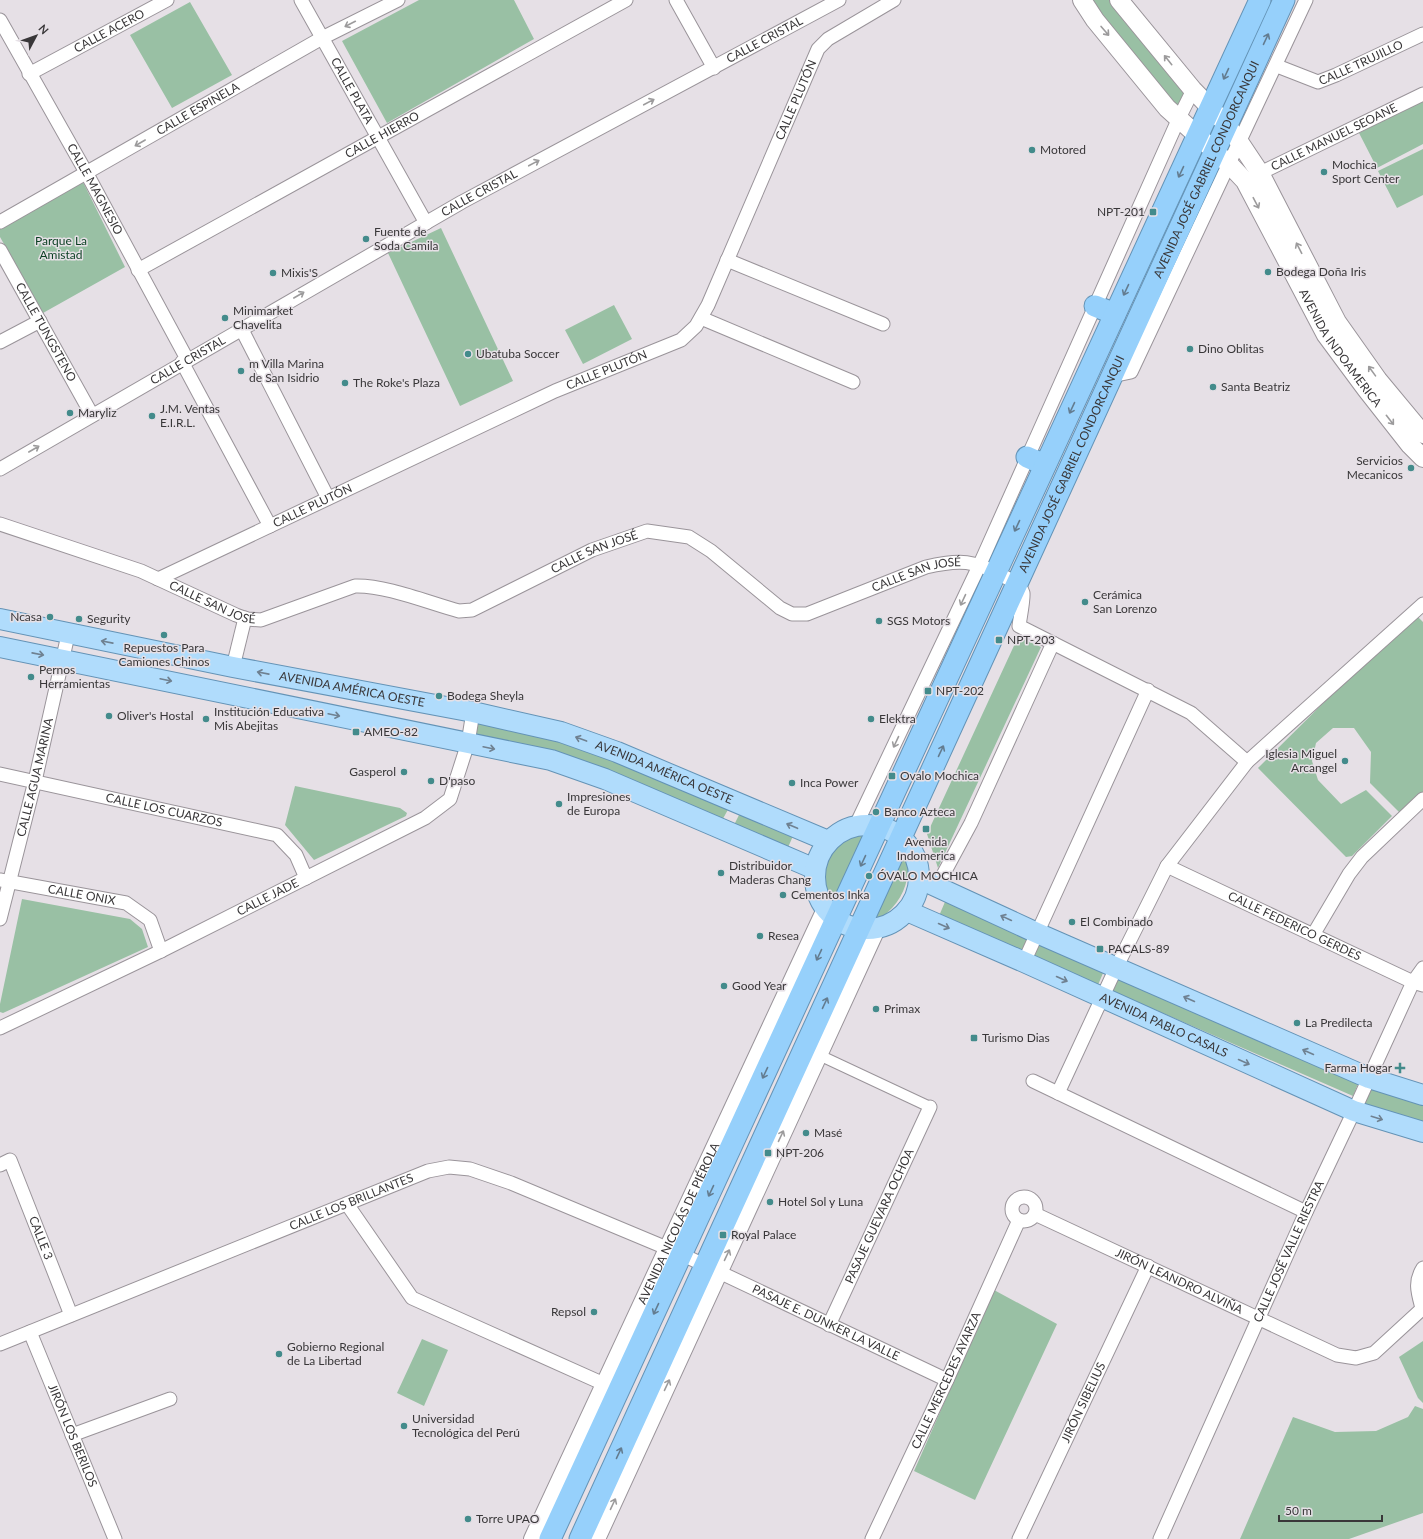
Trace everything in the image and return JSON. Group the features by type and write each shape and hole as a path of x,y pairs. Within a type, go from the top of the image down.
{"highway":[{"name":"AVENIDA JOSÉ GABRIEL CONDORCANQUI","path":"830,914 879,826 988,568 1036,461 1115,314 1260,0"},
{"name":"AVENIDA JOSÉ GABRIEL CONDORCANQUI","path":"868,929 901,837 1112,376 1222,158 1227,125 1284,0"},
{"path":"1095,306 1115,314"},
{"name":"AVENIDA NICOLÁS DE PIÉROLA","path":"550,1539 584,1447 830,914"},
{"path":"580,1539 712,1269 868,929"}],"main road":[{"name":"AVENIDA INDOAMERICA","path":"1082,0 1095,20 1167,108 1222,158 1252,177 1337,322 1378,380 1423,434"},
{"name":"AVENIDA INDOAMERICA","path":"1119,0 1193,90 1227,125 1240,143 1252,177 1326,335 1410,445 1423,458"},
{"name":"AVENIDA AMÉRICA OESTE","path":"0,620 68,635 473,712 561,732 618,752 828,841"},
{"path":"0,647 551,760 605,779 815,869"},
{"path":"724,830 736,802"},
{"path":"928,882 916,896 907,911 888,926 868,929 847,926 830,914 818,896 815,883 815,869 820,854 828,841 846,828 856,825 879,826 891,830 901,837 913,851 928,882 1037,933 1369,1078 1423,1095"},
{"name":"AVENIDA PABLO CASALS","path":"907,911 1024,962 1354,1111 1423,1132"}],"street":[{"name":"CALLE ACERO","path":"29,74 168,0"},
{"name":"CALLE PLATA","path":"301,0 426,223"},
{"path":"368,15 378,0"},
{"name":"CALLE ESPINELA","path":"0,222 87,174 322,38 398,0"},
{"name":"CALLE HIERRO","path":"138,270 626,0"},
{"path":"676,0 714,68"},
{"name":"CALLE CRISTAL","path":"0,469 241,328 426,223 839,0"},
{"name":"CALLE PLUTÓN","path":"158,579 555,391 681,340 696,326 701,318 818,49 828,39 894,0"},
{"path":"1222,158 1240,143 1277,66 1306,0"},
{"name":"CALLE MAGNESIO","path":"0,20 29,74 87,174 270,526"},
{"name":"CALLE TRUJILLO","path":"1277,66 1318,82 1423,34"},
{"path":"1036,461 1095,306 1193,90"},
{"name":"CALLE MANUEL SEOANE","path":"1252,177 1423,94"},
{"name":"CALLE TUNGSTENO","path":"0,250 92,415"},
{"path":"727,260 883,324"},
{"path":"701,318 853,382"},
{"path":"0,342 40,321"},
{"path":"241,328 328,498"},
{"name":"CALLE SAN JOSÉ","path":"0,524 141,571 245,618 261,620 355,586 382,589 459,611 472,610 592,550 647,531 690,537 711,551 780,608 792,614 807,614 926,566 956,562 988,568 1017,584"},
{"name":"AVENIDA JOSÉ GABRIEL CONDORCANQUI","path":"856,825 988,568"},
{"path":"1017,584 1023,593 1019,626 1191,713 1247,762"},
{"path":"1058,1093 1102,997 1167,866 1247,762 1421,611"},
{"path":"233,667 245,618"},
{"name":"CALLE AGUA MARINA","path":"0,919 5,881 35,781 61,659 68,635"},
{"path":"928,882 971,823 1053,643"},
{"path":"1024,962 1148,690"},
{"name":"CALLE JADE","path":"0,1028 162,951 425,818 450,799 468,743 473,712"},
{"name":"CALLE LOS CUARZOS","path":"0,774 277,836 296,855 306,878"},
{"path":"1312,935 1349,874 1362,857 1423,799"},
{"name":"CALLE FEDERICO GERDES","path":"1167,866 1418,984"},
{"name":"CALLE ONIX","path":"5,881 126,903 150,920 162,951"},
{"name":"CALLE JOSÉ VALLE RIESTRA","path":"1160,1539 1306,1212 1369,1078 1418,984 1423,968"},
{"path":"597,1539 712,1269 819,1055 821,1032"},
{"path":"819,1055 930,1107"},
{"path":"1032,1080 1306,1212"},
{"name":"PASAJE GUEVARA OCHOA","path":"829,1324 930,1107"},
{"name":"CALLE 3","path":"5,1163 71,1315"},
{"name":"CALLE LOS BRILLANTES","path":"0,1344 428,1171 448,1167 470,1169 511,1182 712,1269"},
{"path":"1019,1197 1026,1197 1033,1200 1036,1207 1035,1214 1031,1219 1025,1221 1019,1220 1013,1216 1012,1209 1014,1202 1019,1197"},
{"path":"347,1204 412,1298 604,1384"},
{"name":"JIRÓN LEANDRO ALVIÑA","path":"1035,1214 1337,1355 1356,1358 1374,1353 1422,1308 1416,1286 1418,1275 1423,1268"},
{"name":"CALLE MERCEDES AYARZA","path":"872,1539 947,1380 1019,1220"},
{"name":"AVENIDA NICOLÁS DE PIÉROLA","path":"532,1539 584,1447 604,1384 674,1252"},
{"name":"JIRÓN SIBELIUS","path":"1019,1539 1148,1266"},
{"name":"PASAJE E. DUNKER LA VALLE","path":"712,1269 947,1380"},
{"name":"JIRÓN LOS BERILOS","path":"30,1332 115,1539"},
{"path":"72,1435 170,1399"}],"green space":[{"path":"419,0 514,0 534,39 387,123 342,41"},
{"path":"1092,0 1111,0 1185,91 1178,107 1100,13"},
{"path":"190,2 232,75 172,108 130,35"},
{"path":"1423,100 1423,144 1377,168 1359,133"},
{"path":"1423,149 1423,195 1397,208 1378,171"},
{"name":"Parque La Amistad","path":"83,182 125,267 43,313 0,237 0,226"},
{"path":"441,228 513,381 460,406 388,253"},
{"path":"614,305 632,339 583,364 565,330"},
{"path":"1414,613 1423,622 1423,798 1404,817 1370,783 1371,752 1354,728 1333,728 1316,743 1312,761 1318,780 1341,804 1366,790 1392,816 1352,856 1346,857 1258,768"},
{"path":"1018,637 1041,647 938,868 927,834"},
{"path":"478,718 569,739 730,806 720,824 474,739"},
{"path":"295,786 400,808 407,813 406,816 314,860 285,825"},
{"path":"741,811 793,836 786,852 732,829"},
{"path":"866,829 834,904 827,897 824,881 829,859 836,847 841,842 852,834"},
{"path":"899,849 907,853 908,862 907,878 902,893 893,907 883,917 877,920 868,921"},
{"path":"947,897 1106,966 1098,985 939,916"},
{"path":"22,899 130,919 142,929 148,947 3,1013 0,1012 0,1004"},
{"path":"1120,974 1360,1079 1353,1096 1112,991"},
{"path":"1370,1082 1423,1100 1423,1122 1360,1102"},
{"path":"994,1290 1057,1324 975,1500 914,1471"},
{"path":"422,1339 448,1350 424,1406 397,1393"},
{"path":"1423,1341 1423,1403 1418,1398 1399,1357"},
{"path":"1415,1406 1423,1409 1423,1513 1349,1539 1240,1539 1293,1417 1335,1432 1376,1431 1408,1417"}],"place":[{"name":"Motored","path":"1032,150"},
{"name":"Mochica Sport Center","path":"1324,172"},
{"name":"NPT-201","path":"1153,212"},
{"name":"Fuente de Soda Camila","path":"366,239"},
{"name":"Bodega Doña Iris","path":"1268,272"},
{"name":"Mixis'S","path":"273,273"},
{"name":"Minimarket Chavelita","path":"225,318"},
{"name":"Dino Oblitas","path":"1190,349"},
{"name":"Ubatuba Soccer","path":"468,354"},
{"name":"m Villa Marina de San Isidrio","path":"241,371"},
{"name":"The Roke's Plaza","path":"345,383"},
{"name":"Santa Beatriz","path":"1213,387"},
{"name":"Maryliz","path":"70,413"},
{"name":"J.M. Ventas E.I.R.L.","path":"152,416"},
{"name":"Servicios Mecanicos","path":"1411,468"},
{"name":"Cerámica San Lorenzo","path":"1085,602"},
{"name":"Ncasa","path":"50,617"},
{"name":"Segurity","path":"79,619"},
{"name":"SGS Motors","path":"879,621"},
{"name":"Repuestos Para Camiones Chinos","path":"164,635"},
{"name":"NPT-203","path":"999,640"},
{"name":"Pernos Herramientas","path":"31,677"},
{"name":"NPT-202","path":"928,691"},
{"name":"Bodega Sheyla","path":"439,696"},
{"name":"Oliver's Hostal","path":"109,716"},
{"name":"Institución Educativa Mis Abejitas","path":"206,719"},
{"name":"Elektra","path":"871,719"},
{"name":"AMEO-82","path":"356,732"},
{"name":"Iglesia Miguel Arcangel","path":"1345,761"},
{"name":"Gasperol","path":"404,772"},
{"name":"Ovalo Mochica","path":"892,776"},
{"name":"D'paso","path":"431,781"},
{"name":"Inca Power","path":"792,783"},
{"name":"Impresiones de Europa","path":"559,804"},
{"name":"Banco Azteca","path":"876,812"},
{"name":"Avenida Indomerica","path":"926,829"},
{"name":"Distribuidor Maderas Chang","path":"721,873"},
{"name":"ÓVALO MOCHICA","path":"869,876"},
{"name":"Cementos Inka","path":"783,895"},
{"name":"El Combinado","path":"1072,922"},
{"name":"Resea","path":"760,936"},
{"name":"PACALS-89","path":"1100,949"},
{"name":"Good Year","path":"724,986"},
{"name":"Primax","path":"876,1009"},
{"name":"La Predilecta","path":"1297,1023"},
{"name":"Turismo Dias","path":"974,1038"},
{"name":"Farma Hogar","path":"1400,1068"},
{"name":"Masé","path":"806,1133"},
{"name":"NPT-206","path":"768,1153"},
{"name":"Hotel Sol y Luna","path":"770,1202"},
{"name":"Royal Palace","path":"723,1235"},
{"name":"Repsol","path":"594,1312"},
{"name":"Gobierno Regional de La Libertad","path":"279,1354"},
{"name":"Universidad Tecnológica del Perú","path":"404,1426"},
{"name":"Torre UPAO","path":"468,1519"}]}
